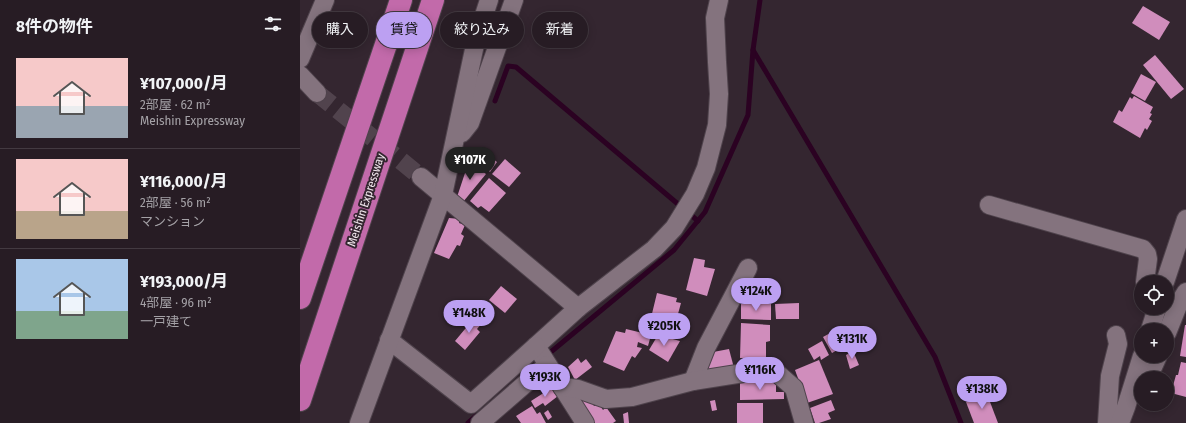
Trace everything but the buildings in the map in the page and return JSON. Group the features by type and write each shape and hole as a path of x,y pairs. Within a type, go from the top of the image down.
{"highway":[{"path":"300,298 401,0"},
{"name":"Meishin Expressway","path":"300,400 433,0"}],"street":[{"path":"300,59 325,0"},
{"path":"359,423 443,195 476,40 489,0"},
{"path":"455,141 470,123 514,0"},
{"path":"389,340 471,404 578,308 654,249 674,228 695,194 706,168 717,125 719,94 715,18 719,0"},
{"path":"300,74 317,93"},
{"path":"421,177 578,308"},
{"path":"989,205 1143,249 1147,254 1148,259 1146,275"},
{"path":"1167,275 1186,219"},
{"path":"693,381 706,348 748,268"},
{"path":"1162,323 1179,303 1186,292"},
{"path":"1107,423 1110,376 1118,344 1116,335"},
{"path":"536,346 585,423"},
{"path":"1123,415 1140,363"},
{"path":"480,423 547,365"},
{"path":"562,387 578,389 606,399 632,397 693,381 756,371 777,373 794,388 804,423"},
{"path":"1123,415 1134,404"}],"waterway":[{"path":"760,0 753,50 935,357 961,423"},
{"path":"546,356 674,250 705,212 748,115 753,50"},
{"path":"495,101 508,66 516,67 698,221"},
{"path":"468,423 476,416"}],"tunnel":[{"path":"317,93 421,177"}]}
